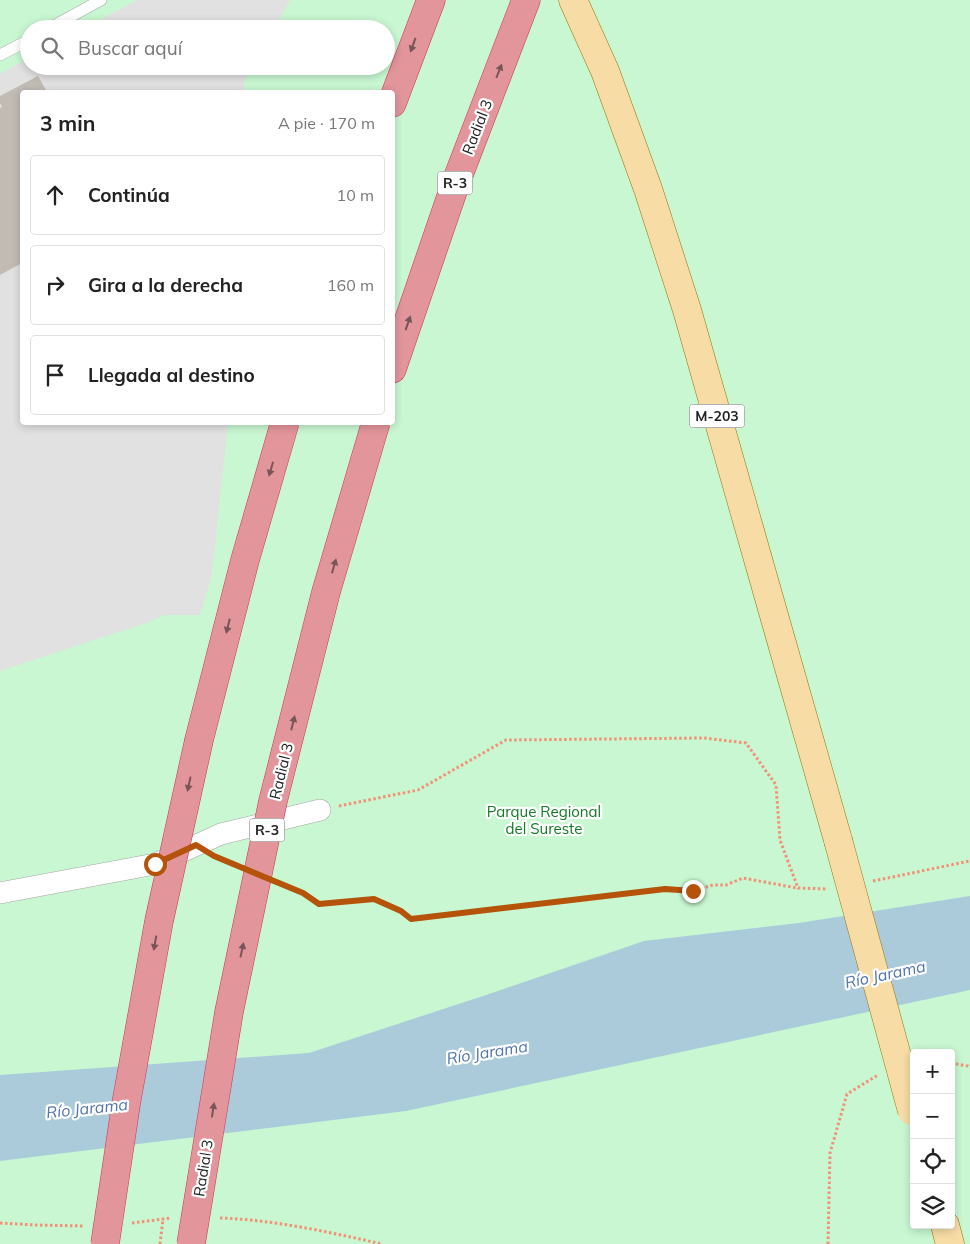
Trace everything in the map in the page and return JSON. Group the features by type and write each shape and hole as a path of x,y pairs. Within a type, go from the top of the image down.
{"highway":[{"path":"395,95 431,0"},
{"name":"Radial 3","path":"395,360 456,182 526,0"},
{"path":"97,1235 126,1104 159,921 195,759 245,560 284,425"},
{"name":"Radial 3","path":"191,1244 229,1012 273,801 326,592 375,425"}],"main road":[{"name":"M-203","path":"573,0 605,71 648,189 687,310 838,840 910,1104"},
{"path":"946,1229 950,1244"}],"street":[{"path":"0,892 155,864 221,834 320,810"}],"lane":[{"path":"64,20 101,0"},
{"path":"0,55 20,45"}],"path":[{"path":"320,810 418,790 506,740 704,738 746,744 776,785 780,840 798,888"},
{"path":"196,845 214,856 239,867"},
{"path":"873,881 970,861"},
{"path":"272,880 303,893 319,904 374,899 401,911 411,919 665,889 693,891 713,885 726,885 743,878 798,888 835,889"},
{"path":"955,1064 970,1068"},
{"path":"828,1244 830,1153 847,1094 881,1073"},
{"path":"125,1225 178,1218"},
{"path":"214,1218 243,1219 320,1230 382,1244"},
{"path":"160,1244 163,1219"},
{"path":"0,1222 36,1225 97,1235"}],"green space":[{"name":"Parque Regional del Sureste","path":"0,0 970,0 970,1244 0,1244"}],"shaded area":[{"path":"137,0 290,0 279,20 100,20"},
{"path":"20,63 20,75 248,75 244,82 244,90 20,90 20,425 228,425 212,574 200,615 165,615 0,671 0,74"}],"water":[{"name":"Río Jarama","path":"970,896 970,990 406,1111 0,1161 0,1075 309,1053 644,941 799,923"}],"building":[{"path":"38,76 46,90 20,90 20,264 0,275 0,108 2,107 0,96"}],"route":[{"path":"155,864 196,845 214,856 303,893 319,904 374,899 401,911 411,919 665,889 693,891"}]}
